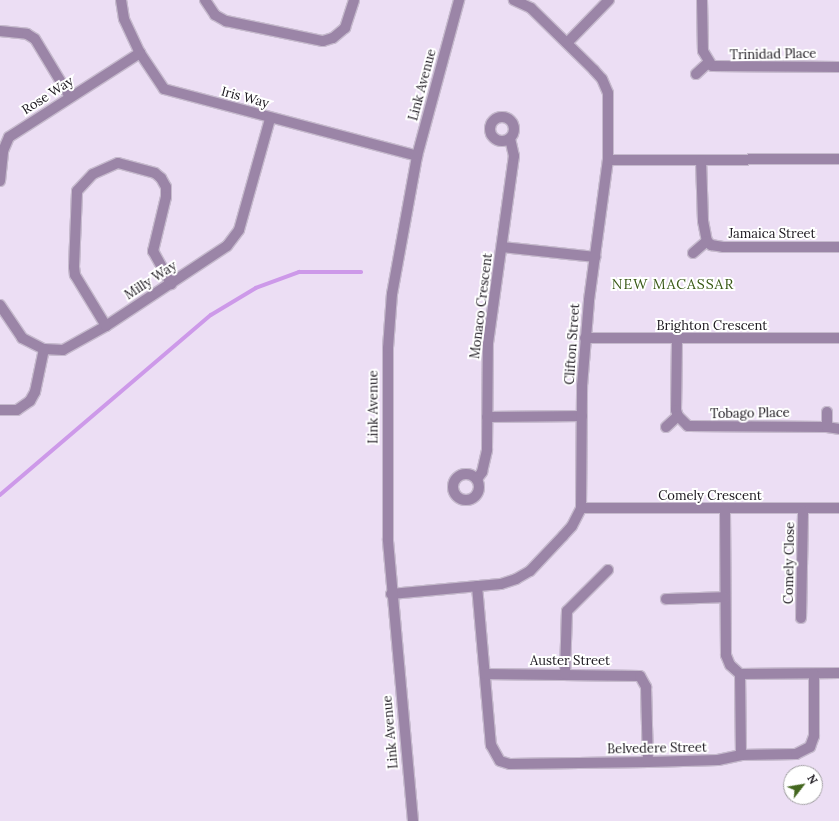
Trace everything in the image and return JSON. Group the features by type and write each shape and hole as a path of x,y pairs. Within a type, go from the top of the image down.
{"street":[{"name":"Iris Way","path":"121,0 124,19 140,53 164,89 270,119 417,156"},
{"path":"205,0 215,15 226,21 324,41 333,38 345,28 354,0"},
{"name":"Link Avenue","path":"413,821 391,594 388,531 388,348 394,279 417,156 459,0"},
{"name":"Clifton Street","path":"391,594 509,583 524,576 572,526 581,508 585,338 608,160 606,86 567,43 532,8 514,0"},
{"path":"567,43 609,0"},
{"path":"696,74 708,63 702,43 702,0"},
{"path":"0,31 27,34 35,39 70,97"},
{"name":"Rose Way","path":"0,181 5,136 140,53"},
{"name":"Trinidad Place","path":"708,63 717,68 839,67"},
{"name":"Milly Way","path":"44,349 70,348 171,284 227,246 237,236 270,119"},
{"name":"Monaco Crescent","path":"477,479 482,472 487,450 488,343 514,156 510,139"},
{"path":"608,160 839,159"},
{"path":"693,253 707,241 703,221 701,160"},
{"path":"106,326 75,275 74,267 77,191 93,174 118,163 155,173 161,178 166,187 166,197 153,251 171,284"},
{"name":"Jamaica Street","path":"707,241 723,247 839,247"},
{"name":"Monaco Crescent","path":"502,247 595,257"},
{"path":"0,305 22,338 44,349 33,397 21,408 11,411 0,410"},
{"name":"Brighton Crescent","path":"585,338 677,340 839,338"},
{"path":"666,427 678,416 675,402 677,340"},
{"path":"827,412 827,427"},
{"path":"487,417 582,416"},
{"name":"Tobago Place","path":"678,416 688,426 694,427 827,427 839,429"},
{"name":"Comely Crescent","path":"581,508 725,510 803,510 839,508"},
{"path":"725,510 726,655 730,666 740,674 839,673"},
{"name":"Comely Close","path":"801,618 803,510"},
{"path":"565,674 566,611 608,570"},
{"name":"Belvedere Street","path":"477,586 491,745 500,761 510,764 718,760 741,755 796,754 810,747 814,739 814,674"},
{"path":"666,599 725,597"},
{"name":"Auster Street","path":"485,674 634,674 643,678 646,687 648,762"},
{"path":"740,674 741,755"}],"waterway":[{"path":"0,495 211,315 256,288 299,272 361,272"}],"district":[{"name":"NEW MACASSAR","path":"673,284"}]}
